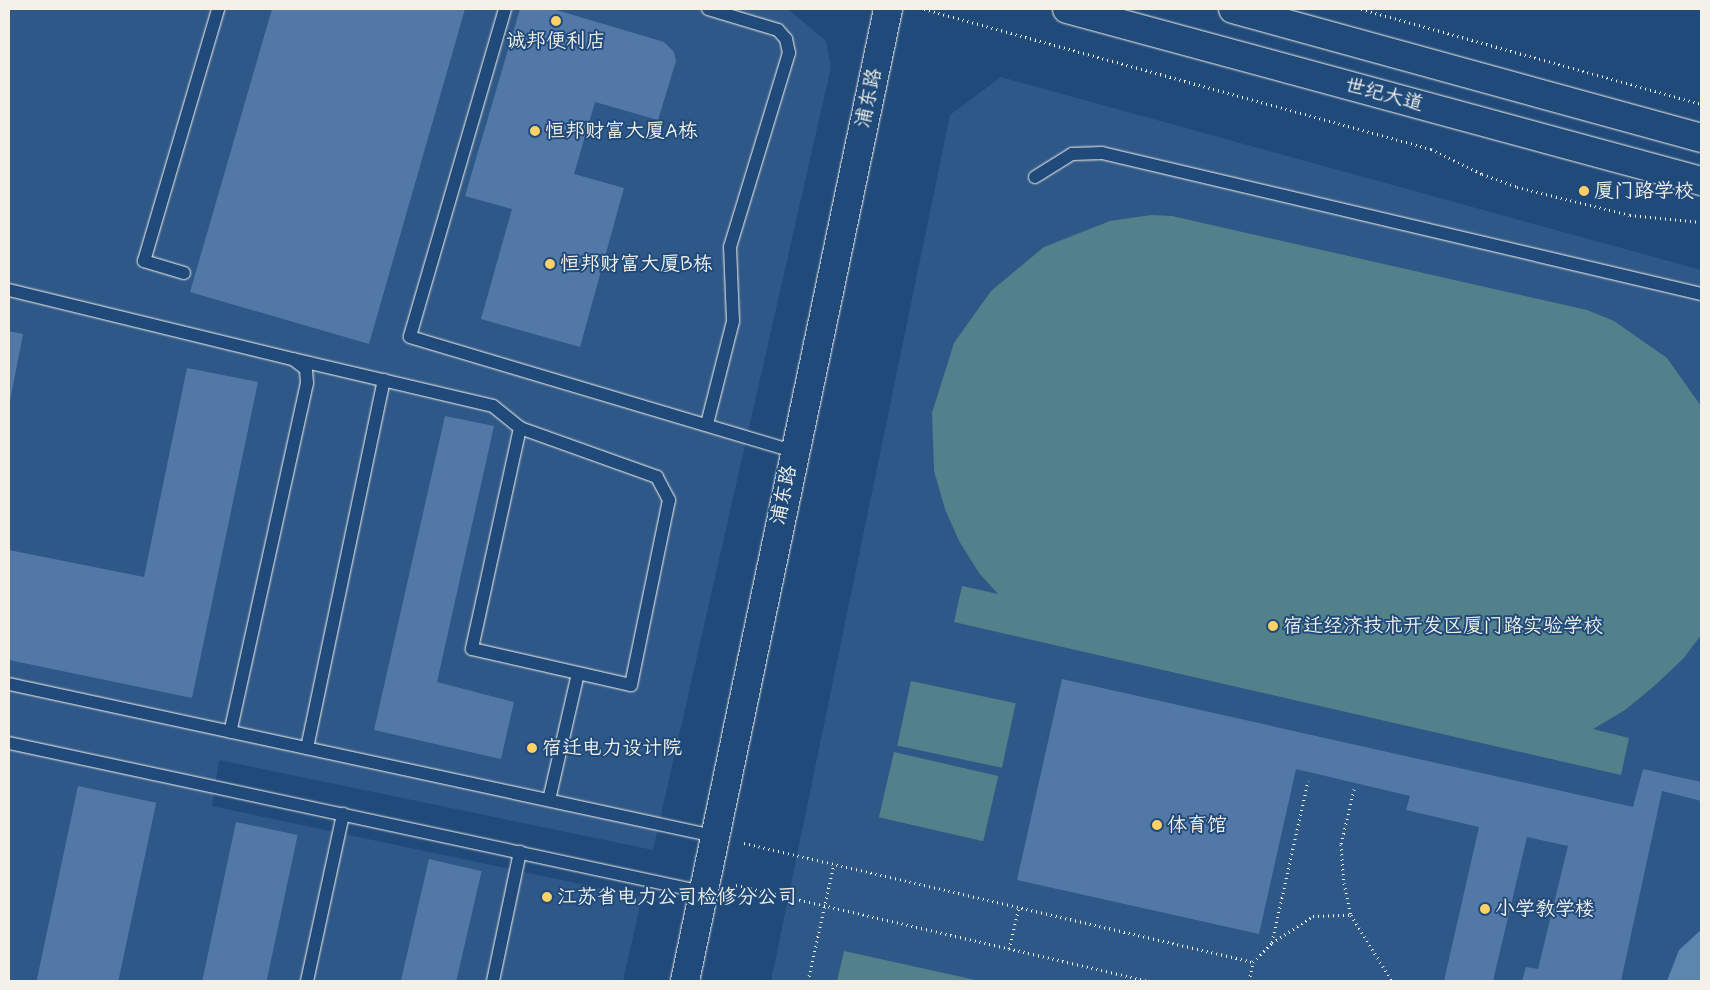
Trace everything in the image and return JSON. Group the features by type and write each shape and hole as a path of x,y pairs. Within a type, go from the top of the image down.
{"street":[{"name":"浦东路","path":"685,981 793,450 888,9"},
{"name":"世纪大道","path":"1067,9 1701,181"},
{"path":"1233,9 1701,138"}],"lane":[{"path":"184,273 144,261 218,9"},
{"path":"505,9 410,337 793,450"},
{"path":"707,424 733,322 730,247 790,52 786,39 778,30 708,9"},
{"path":"1035,177 1072,154 1102,153 1701,294"},
{"path":"9,290 492,406 520,428 657,477 669,500 631,685 472,649 520,428"},
{"path":"230,732 307,383 306,369 293,359"},
{"path":"307,748 384,380"},
{"path":"549,800 578,673"},
{"path":"9,684 714,836"},
{"path":"9,743 520,852 704,885"},
{"path":"306,981 342,814"},
{"path":"493,981 520,852"}],"path":[{"path":"924,9 1431,149 1482,174 1517,187 1630,215 1701,222"},
{"path":"1361,9 1701,104"},
{"path":"1272,943 1308,781"},
{"path":"1354,790 1341,844 1351,915 1392,981"},
{"path":"714,836 1253,962"},
{"path":"808,981 834,864"},
{"path":"704,885 825,906 1149,981"},
{"path":"1010,949 1019,907"},
{"path":"1249,981 1253,962 1272,943 1313,916 1351,915"}],"shaded area":[{"path":"9,9 788,9 826,41 831,67 653,850 219,760 212,806 642,897 623,981 9,981"},
{"name":"宿迁经济技术开发区厦门路实验学校","path":"1001,77 1701,270 1701,981 771,981 950,115"},
{"path":"1701,930 1701,981 1667,981 1679,950"}],"green space":[{"path":"1151,215 1172,216 1587,310 1614,321 1667,358 1701,406 1701,635 1683,659 1653,687 1625,710 1593,729 1629,738 1621,775 954,622 962,586 998,594 979,573 959,541 945,509 934,471 932,413 954,343 991,291 1044,247 1110,221"},
{"path":"911,681 1016,703 1002,768 897,746"},
{"path":"894,752 998,776 983,841 879,817"},
{"path":"844,951 980,981 837,981"}],"building":[{"path":"272,9 465,9 369,344 190,292"},
{"path":"520,9 553,9 664,42 674,52 676,61 658,120 595,102 574,174 624,188 580,347 481,319 512,209 465,196"},
{"path":"9,331 23,334 10,401 9,401"},
{"path":"187,368 258,382 192,698 9,660 9,550 144,577"},
{"path":"445,416 494,426 437,682 514,702 501,759 374,730"},
{"path":"1062,679 1633,807 1643,769 1701,782 1701,801 1662,791 1621,981 1522,981 1526,967 1538,969 1568,846 1527,837 1493,981 1444,981 1479,827 1406,810 1410,796 1296,769 1259,934 1017,880"},
{"path":"78,786 156,803 118,981 37,981"},
{"path":"236,822 298,835 267,981 202,981"},
{"path":"429,859 482,871 456,981 401,981"}],"place":[{"name":"诚邦便利店","path":"556,21"},
{"name":"恒邦财富大厦A栋","path":"535,131"},
{"name":"厦门路学校","path":"1584,191"},
{"name":"恒邦财富大厦B栋","path":"550,264"},
{"name":"宿迁经济技术开发区厦门路实验学校","path":"1273,626"},
{"name":"宿迁电力设计院","path":"532,748"},
{"name":"体育馆","path":"1157,825"},
{"name":"江苏省电力公司检修分公司","path":"547,897"},
{"name":"小学教学楼","path":"1485,909"}]}
